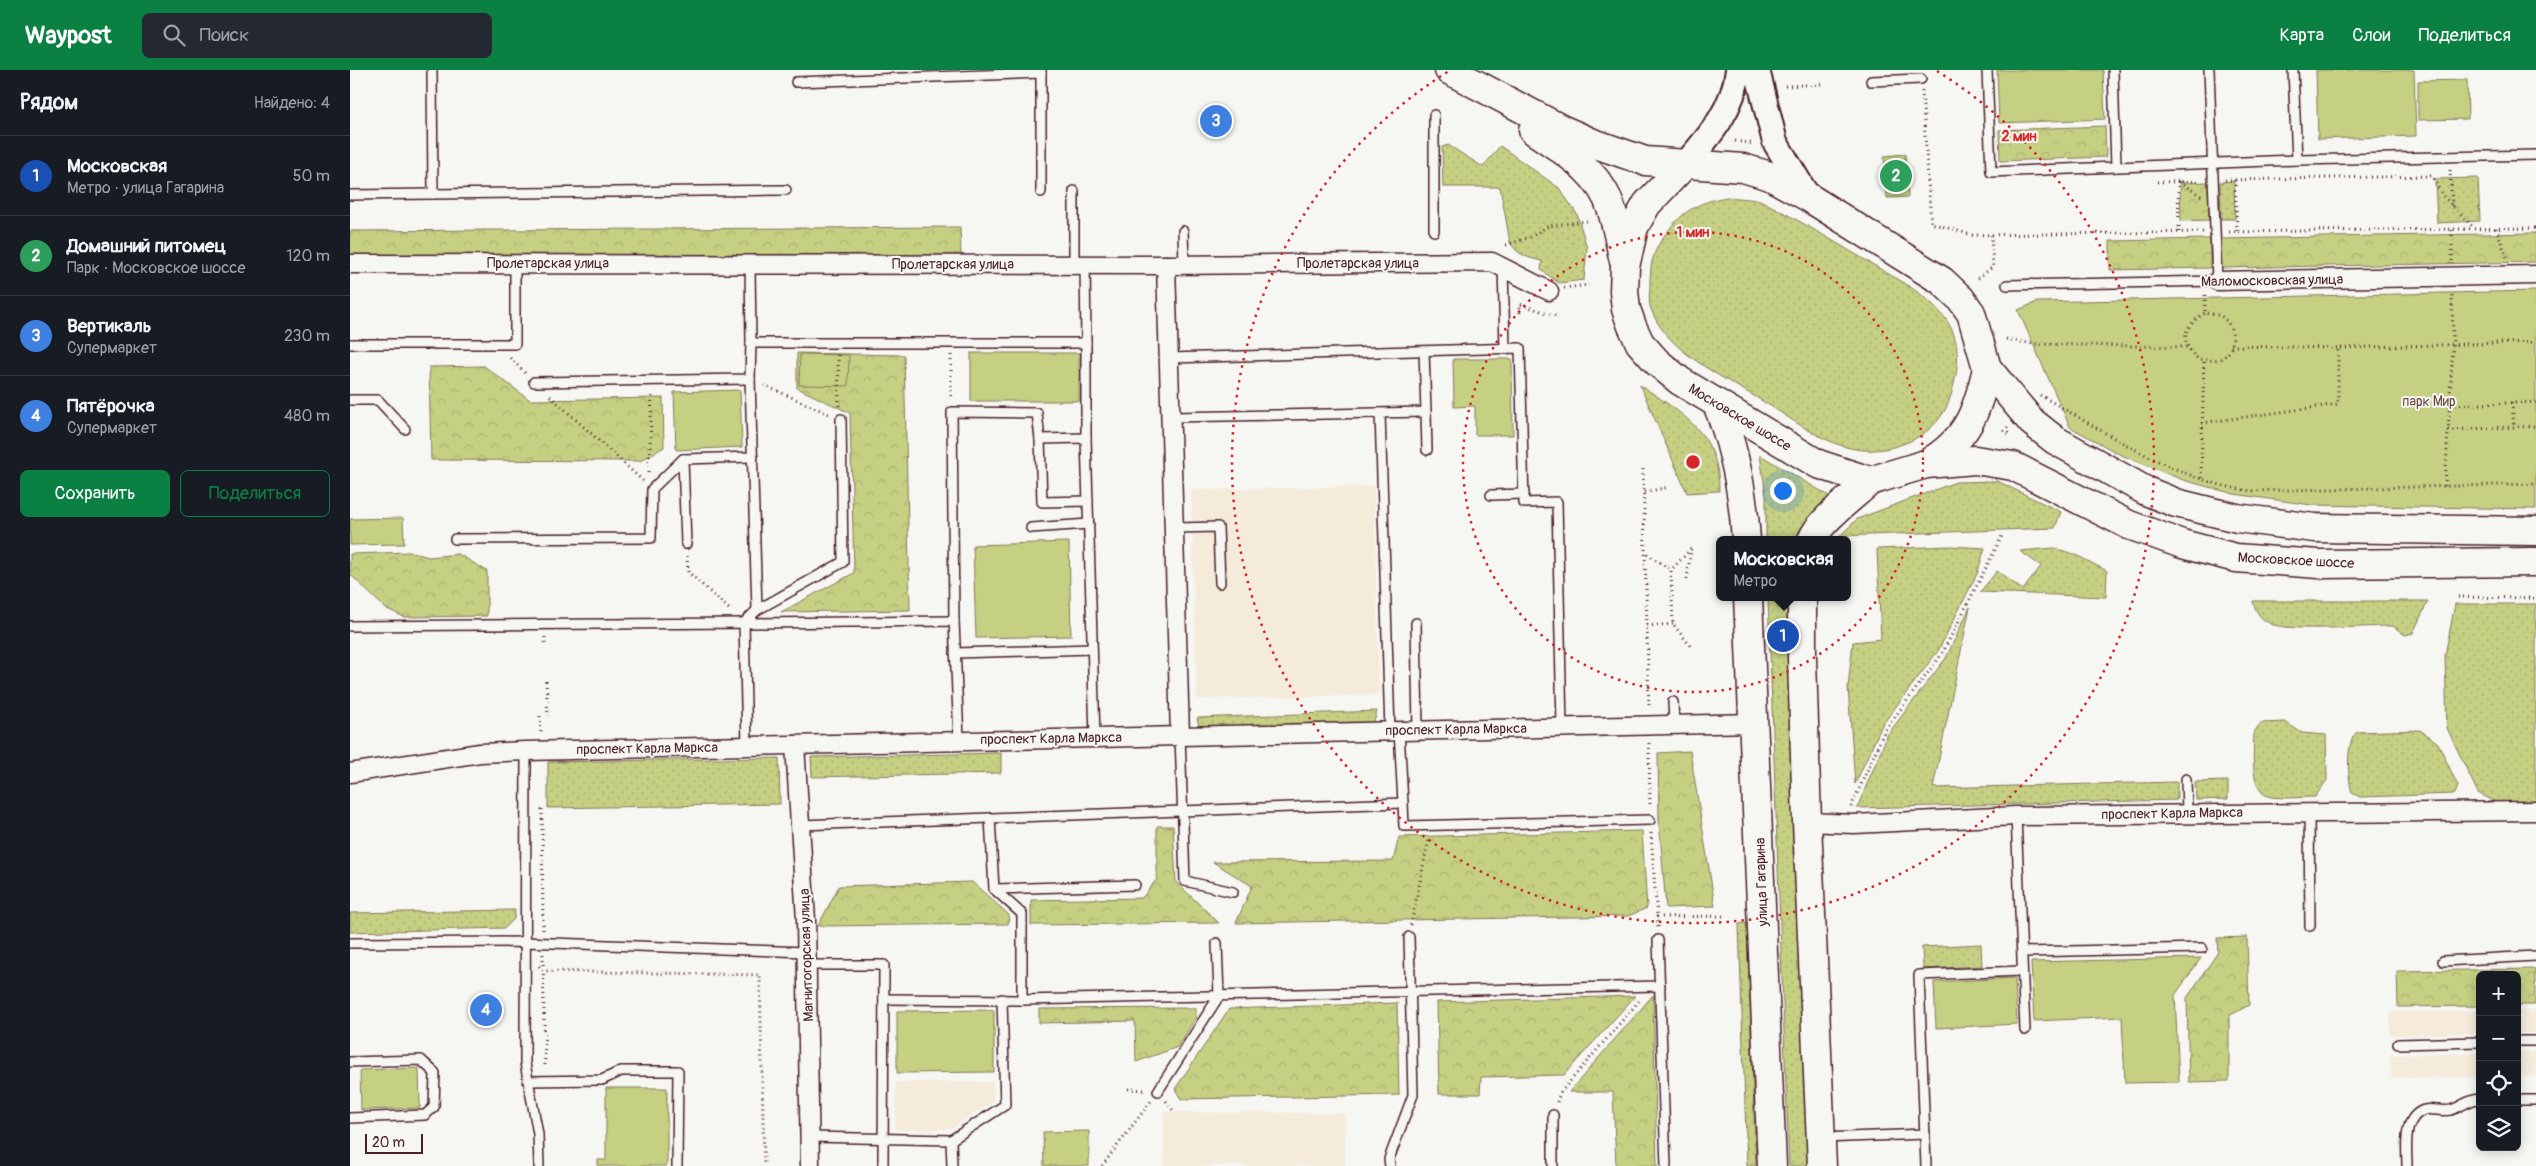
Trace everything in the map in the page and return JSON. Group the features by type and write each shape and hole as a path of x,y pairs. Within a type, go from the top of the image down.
{"main road":[{"path":"1685,163 1707,140 1725,112 1732,97 1738,70"},
{"path":"1757,70 1775,142 1808,197"},
{"name":"Московское шоссе","path":"1454,73 1593,143 1645,161 1685,163 1752,171 1770,176 1808,197 1942,280 1961,299 1971,313 1986,368 2022,411 2055,440 2146,491 2176,503 2237,518 2314,528 2536,531"},
{"name":"Московское шоссе","path":"1454,73 1588,170 1600,185 1612,210 1625,267 1626,309 1640,343 1657,362 1680,381 1818,464 1870,481 1926,464 1975,460 2012,466 2129,525 2182,544 2236,558 2319,564 2536,562"},
{"name":"Московское шоссе","path":"1625,267 1634,227 1638,218 1685,163"},
{"name":"Московское шоссе","path":"1926,464 1944,453 1960,438 1970,421 1986,368"},
{"path":"1717,404 1731,437 1739,481 1746,536"},
{"path":"1814,536 1837,510 1870,481"},
{"name":"улица Гагарина","path":"1748,601 1755,723 1772,1166"},
{"path":"1802,601 1807,822 1822,1166"}],"street":[{"name":"Пролетарская улица","path":"350,264 1492,262 1549,291"},
{"path":"1166,264 1180,735"},
{"name":"Маломосковская улица","path":"2211,281 2536,275"},
{"name":"проспект Карла Маркса","path":"350,773 480,753 533,751 1755,723"},
{"name":"Магнитогорская улица","path":"795,745 807,920 810,1166"},
{"name":"проспект Карла Маркса","path":"1807,822 1854,824 2016,816 2187,813 2536,811"}],"lane":[{"path":"432,70 433,194"},
{"path":"1987,70 1991,172 2297,160 2536,154"},
{"path":"2113,70 2116,167"},
{"path":"2209,70 2215,232 2211,281"},
{"path":"2293,70 2297,160"},
{"path":"796,82 1041,72 1041,192"},
{"path":"1871,81 1921,79"},
{"path":"1434,115 1434,231"},
{"path":"350,195 786,190"},
{"path":"1074,192 1086,343 1086,438 1095,737"},
{"path":"1183,231 1184,264"},
{"path":"350,344 515,344 515,263"},
{"path":"750,264 750,379 758,610"},
{"path":"1503,266 1504,348"},
{"name":"Маломосковская улица","path":"2007,285 2211,281"},
{"path":"751,343 1086,343"},
{"path":"1169,358 1520,348 1524,503 1557,502 1562,727"},
{"path":"1424,351 1428,450"},
{"path":"534,382 750,379"},
{"path":"350,400 378,400 405,429"},
{"path":"959,740 954,621 952,412 1037,413 1040,439 1042,502 1088,501"},
{"path":"1172,417 1426,412"},
{"path":"1380,413 1394,731 1404,826 1650,820"},
{"path":"744,622 758,610 843,562 840,420"},
{"path":"1040,439 1086,438"},
{"path":"455,539 651,538 650,487 684,460 753,457"},
{"path":"684,460 686,544"},
{"path":"1491,495 1524,494"},
{"path":"1031,528 1089,524"},
{"path":"1175,528 1218,527 1220,583"},
{"path":"350,626 954,621"},
{"path":"744,622 747,746"},
{"path":"1416,623 1418,730"},
{"path":"955,654 1092,649"},
{"path":"1673,702 1674,724"},
{"path":"1180,735 1185,881 1233,892"},
{"path":"533,751 524,942 525,1063 538,1134 539,1166"},
{"path":"2186,779 2187,813"},
{"path":"800,825 1403,803"},
{"path":"2309,812 2310,926"},
{"path":"2016,816 2025,1030"},
{"path":"990,818 994,889 1022,914 1022,1000"},
{"path":"994,889 1135,885"},
{"path":"1390,1166 1389,1159 1413,1095 1409,937"},
{"path":"1658,940 1656,986 1666,1166"},
{"path":"350,943 524,942 807,958 884,965 883,1166"},
{"path":"1158,1091 1220,996 1217,943"},
{"path":"2022,952 2202,948"},
{"path":"2444,961 2536,956"},
{"path":"1926,1166 1919,975 2022,971"},
{"path":"884,998 1022,1000 1656,986"},
{"path":"810,1137 951,1140 1008,1105 1002,1000"},
{"path":"2521,1042 2536,1041"},
{"path":"2398,1044 2476,1042"},
{"path":"350,1062 421,1060 435,1073 434,1106 425,1115 350,1118"},
{"path":"528,1081 602,1080 620,1071 678,1071 677,1166"},
{"path":"2407,1166 2406,1133 2411,1120 2423,1110 2450,1110 2476,1099"},
{"path":"2521,1100 2536,1100"},
{"path":"1553,1120 1553,1166"},
{"path":"1820,1138 1925,1134"},
{"path":"951,1140 952,1166"}],"path":[{"path":"1921,79 1931,223 1972,235 2536,228"},
{"path":"1785,86 1820,84"},
{"path":"1735,141 1763,146"},
{"path":"2450,157 2452,207"},
{"path":"2157,182 2432,176 2443,196 2452,207 2475,228"},
{"path":"2235,180 2237,232"},
{"path":"2178,181 2179,232"},
{"path":"2178,181 2214,205"},
{"path":"1506,245 1531,237 1548,226 1587,221"},
{"path":"2496,228 2513,276"},
{"path":"2445,486 2453,344 2452,229"},
{"path":"1978,278 1993,266 1991,235"},
{"path":"2206,313 2211,281"},
{"path":"1520,348 1520,304 1559,317"},
{"path":"2206,313 2219,315 2228,322 2234,340 2229,352 2221,360 2199,360 2188,347 2185,335 2190,323 2206,313"},
{"path":"2006,339 2032,344 2188,347"},
{"path":"2232,346 2338,348 2536,342"},
{"path":"750,379 840,420 837,386 838,343"},
{"path":"951,343 952,412"},
{"path":"495,344 650,487"},
{"path":"2202,423 2338,404 2338,348"},
{"path":"2200,478 2204,360"},
{"path":"650,487 652,380"},
{"path":"2038,394 2142,452 2222,486 2251,491 2536,484"},
{"path":"2450,406 2536,402"},
{"path":"2512,403 2514,427"},
{"path":"2448,430 2536,426"},
{"path":"1643,469 1645,492 1650,820 1658,940"},
{"path":"1645,492 1669,487"},
{"path":"1850,808 1885,730 1942,654 2002,536"},
{"path":"686,544 688,572 744,622"},
{"path":"1687,579 1691,549 1672,570 1673,624 1692,648"},
{"path":"1646,554 1672,570"},
{"path":"2458,597 2536,598"},
{"path":"1647,626 1673,624"},
{"path":"546,681 548,716"},
{"path":"533,751 540,716"},
{"path":"542,808 545,1081"},
{"path":"1409,937 1432,826"},
{"path":"1657,917 1726,916"},
{"path":"544,971 760,975 764,1166"},
{"path":"1553,1120 1560,1092 1656,986"},
{"path":"1102,1166 1158,1091"}],"shaded area":[{"path":"1374,486 1379,695 1197,699 1191,490"},
{"path":"2536,1010 2536,1033 2521,1033 2521,1011"},
{"path":"2476,1011 2476,1033 2390,1035 2390,1012"},
{"path":"2536,1052 2536,1076 2521,1076 2521,1053"},
{"path":"2476,1053 2476,1077 2391,1078 2390,1055"},
{"path":"896,1082 993,1082 994,1101 951,1129 895,1130"},
{"path":"1164,1112 1345,1113 1345,1166 1164,1166"}],"green space":[{"path":"1997,70 2103,70 2105,119 1999,123"},
{"path":"2316,70 2414,70 2416,136 2318,139"},
{"path":"2467,80 2468,119 2418,120 2418,81"},
{"path":"2105,126 2106,157 2000,161 1999,130"},
{"path":"1448,145 1483,167 1500,146 1559,188 1577,214 1587,248 1584,280 1559,283 1541,270 1542,261 1528,257 1516,250 1510,242 1500,187 1443,187 1442,147"},
{"path":"1905,154 1908,197 1887,198 1884,156"},
{"path":"2478,178 2480,221 2437,223 2435,179"},
{"path":"2234,181 2235,219 2221,219 2220,182"},
{"path":"2208,182 2209,220 2181,221 2180,183"},
{"path":"1727,197 1760,200 1779,210 1904,283 1922,295 1945,318 1953,332 1957,347 1957,371 1950,399 1945,410 1927,431 1915,439 1888,448 1859,450 1846,447 1824,439 1716,374 1699,363 1670,338 1659,324 1650,303 1651,266 1656,250 1675,222 1690,210 1706,202"},
{"path":"960,227 961,255 350,258 350,231"},
{"path":"2536,233 2536,262 2221,268 2221,239"},
{"path":"2210,239 2210,268 2110,270 2110,241"},
{"name":"парк Мир","path":"2536,291 2536,509 2312,505 2234,494 2183,480 2121,455 2070,427 2018,310 2037,302"},
{"path":"797,353 904,355 910,610 781,612 854,573 850,413 797,388"},
{"path":"971,353 1079,353 1079,401 971,401"},
{"path":"800,354 849,355 848,386 799,385"},
{"path":"1453,359 1512,359 1513,435 1475,435 1475,406 1454,407"},
{"path":"484,366 530,400 663,398 664,447 640,461 431,460 429,367"},
{"path":"1640,385 1684,416 1706,440 1718,471 1719,491 1687,493"},
{"path":"740,390 742,447 676,450 674,392"},
{"path":"1760,455 1831,497 1810,515 1796,536 1766,536 1766,496"},
{"path":"1997,481 2061,512 2055,528 1840,536 1857,519 1956,482"},
{"path":"403,518 404,544 350,545 350,519"},
{"path":"1069,542 1071,636 976,638 973,545"},
{"path":"1951,546 1985,548 1977,574 1938,651 1882,725 1855,784 1848,687 1853,642 1881,639 1877,549"},
{"path":"2054,548 2074,554 2107,571 2106,597 1980,592 1997,571 2023,590 2041,566 2020,551"},
{"path":"410,552 429,557 458,554 487,571 487,616 404,617 385,608 350,574 350,554"},
{"path":"1768,601 1788,601 1808,1166 1789,1166"},
{"path":"2253,601 2428,601 2413,633 2405,635 2393,626 2294,628 2271,624 2261,618"},
{"path":"2455,604 2536,604 2536,804 2500,804 2478,793 2447,728 2445,655"},
{"path":"1970,607 1933,788 2177,782 2177,800 1857,808 1888,734 1946,658"},
{"path":"1377,711 1374,722 1369,725 1206,729 1199,726 1197,718"},
{"path":"2285,722 2302,733 2326,735 2327,780 2315,797 2272,797 2264,794 2259,789 2253,760 2254,732 2261,723"},
{"path":"2420,730 2438,743 2458,786 2455,794 2360,797 2352,793 2349,779 2349,752 2353,737 2357,732"},
{"path":"1690,751 1715,906 1666,908 1659,819 1658,753"},
{"path":"1001,753 1001,773 812,777 811,757"},
{"path":"779,758 780,804 548,808 548,762"},
{"path":"2228,781 2228,799 2196,800 2195,782"},
{"path":"1157,826 1173,826 1176,882 1219,923 1031,925 1031,900 1142,898 1157,879"},
{"path":"1642,831 1647,908 1628,916 1236,923 1252,886 1213,862 1393,861 1399,837"},
{"path":"972,882 1009,915 1008,924 818,926 839,886"},
{"path":"515,910 514,919 505,928 350,932 350,913"},
{"path":"1747,923 1756,1166 1747,1166 1739,924"},
{"path":"2247,937 2249,1005 2229,1016 2229,1081 2189,1082 2187,998 2218,952 2217,938"},
{"path":"1981,944 1982,966 1923,969 1922,947"},
{"path":"2201,958 2175,995 2179,1082 2125,1083 2122,1017 2034,1021 2031,962"},
{"path":"2535,969 2535,1005 2521,1005 2521,971 2476,971 2476,1006 2398,1007 2397,971"},
{"path":"2015,978 2017,1024 1936,1028 1934,982"},
{"path":"1653,995 1657,1166 1616,1166 1613,1092 1569,1092"},
{"path":"1635,996 1564,1075 1481,1077 1480,1094 1439,1094 1437,1002"},
{"path":"1397,1003 1399,1095 1181,1099 1175,1089 1229,1009"},
{"path":"1196,1008 1196,1017 1178,1047 1136,1062 1135,1021 1039,1023 1039,1009"},
{"path":"994,1010 994,1072 897,1073 897,1011"},
{"path":"419,1068 420,1108 361,1110 360,1070"},
{"path":"606,1088 667,1088 667,1166 598,1166 598,1160 606,1160"},
{"path":"1089,1131 1089,1166 1044,1166 1043,1132"}],"place":[{"name":"Вертикаль","path":"1216,121"},
{"name":"Домашний питомец","path":"1896,176"},
{"name":"Московская","path":"1783,636"},
{"name":"Пятёрочка","path":"486,1010"}]}
